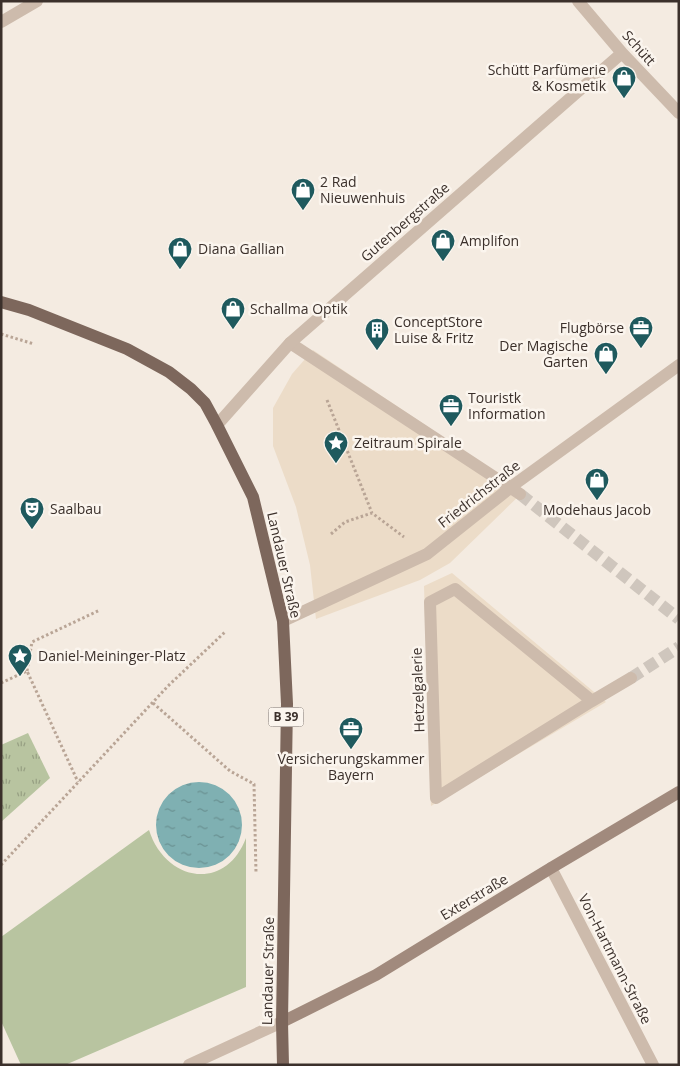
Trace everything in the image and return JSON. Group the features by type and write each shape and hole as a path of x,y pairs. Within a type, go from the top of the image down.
{"main road":[{"name":"Landauer Straße","path":"1,302 29,310 127,349 191,389 205,403 253,497 283,621 287,704 283,1065"},
{"name":"Exterstraße","path":"282,1022 376,975 679,792"}],"street":[{"path":"1,22 37,1"},
{"name":"Schütt","path":"578,1 622,53 679,113"},
{"name":"Gutenbergstraße","path":"217,424 290,343 622,53"},
{"path":"290,343 516,491"},
{"name":"Friedrichstraße","path":"283,621 426,554 516,491 679,364"},
{"name":"Hetzelgalerie","path":"592,701 455,589 430,602 436,798 630,678"},
{"name":"Von-Hartmann-Straße","path":"551,868 652,1065"},
{"path":"189,1065 282,1022"}],"path":[{"path":"1,334 34,344"},
{"path":"326,399 372,513 426,554"},
{"path":"331,534 345,522 372,513"},
{"path":"78,782 27,671 32,642 100,610"},
{"path":"1,865 153,703 225,632"},
{"path":"1,683 27,671"},
{"path":"153,703 230,771 254,784 256,882"}],"green space":[{"path":"28,733 50,778 1,822 1,745"},
{"path":"149,830 157,847 168,860 181,869 196,874 210,873 224,867 236,856 246,838 246,987 65,1065 21,1065 1,1021 1,937"}],"shaded area":[{"path":"313,350 524,491 450,563 420,580 316,619 310,565 296,507 273,446 273,408 292,374"},
{"path":"452,573 606,702 431,806 424,586"}],"water":[{"path":"191,782 207,782 216,785 230,794 239,808 242,825 239,842 230,856 216,865 207,868 191,868 175,861 163,849 156,833 156,817 163,801 175,789"}],"tunnel":[{"path":"520,494 679,619"},
{"path":"631,678 679,647"}],"place":[{"name":"Schütt Parfümerie & Kosmetik","path":"624,99"},
{"name":"2 Rad Nieuwenhuis","path":"303,211"},
{"name":"Amplifon","path":"443,262"},
{"name":"Diana Gallian","path":"180,270"},
{"name":"Schallma Optik","path":"233,330"},
{"name":"Flugbörse","path":"641,349"},
{"name":"ConceptStore Luise & Fritz","path":"377,351"},
{"name":"Der Magische Garten","path":"606,375"},
{"name":"Touristk Information","path":"451,427"},
{"name":"Zeitraum Spirale","path":"336,464"},
{"name":"Modehaus Jacob","path":"597,501"},
{"name":"Saalbau","path":"32,530"},
{"name":"Daniel-Meininger-Platz","path":"20,677"},
{"name":"Versicherungskammer Bayern","path":"351,750"}]}
